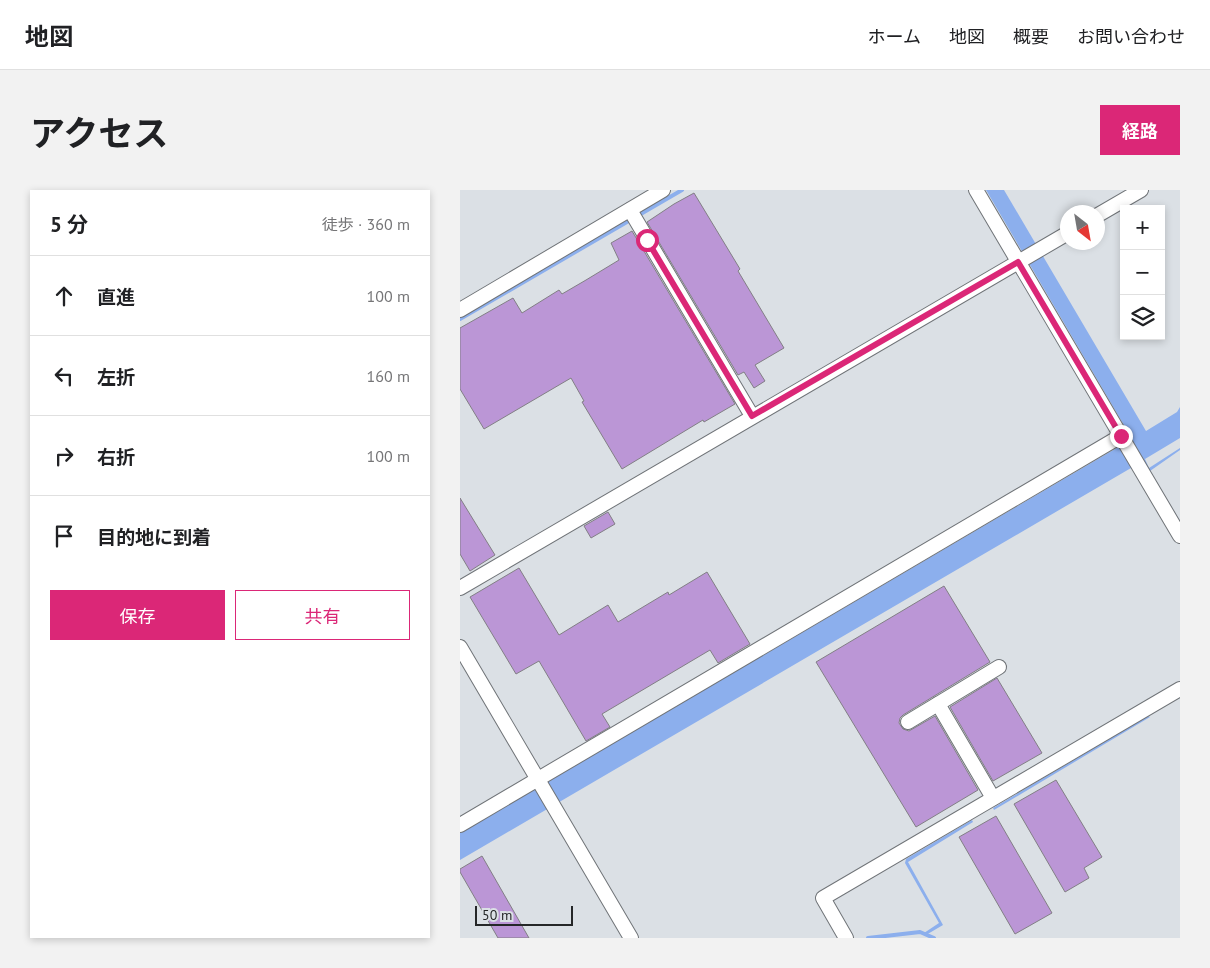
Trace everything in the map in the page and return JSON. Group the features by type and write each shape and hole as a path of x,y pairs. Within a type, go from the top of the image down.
{"street":[{"path":"460,310 663,190"},
{"path":"976,190 1180,536"},
{"path":"1105,211 1141,190"},
{"path":"630,210 752,416"},
{"path":"460,588 1060,238"},
{"path":"460,826 539,782 1121,436"},
{"path":"460,647 631,938"},
{"path":"908,722 998,667"},
{"path":"846,938 823,898 1180,689"},
{"path":"938,704 993,798"}],"water":[{"path":"986,190 1004,190 1146,431 1177,412 1180,407 1180,438 1145,459 1149,468 1180,448 1180,450 1150,471 1180,521 1180,527 1143,461 460,860 460,833 1132,439"},
{"path":"1148,716 1150,717 994,810 993,808"},
{"path":"972,820 973,822 908,862 943,925 926,935 924,933 939,923 905,863 906,859"}],"building":[{"path":"694,193 740,269 738,271 784,348 755,365 765,381 754,388 744,372 738,375 647,222"},
{"path":"632,231 735,404 704,422 703,420 622,469 582,402 584,401 571,378 484,429 460,389 460,328 513,298 522,313 559,290 562,294 619,260 611,243"},
{"path":"460,498 495,555 470,571 460,554"},
{"path":"608,512 615,524 591,538 584,526"},
{"path":"519,568 559,635 608,605 618,622 668,592 669,595 707,572 750,644 718,663 710,650 602,714 610,727 586,741 539,661 516,674 470,597"},
{"path":"944,586 990,662 903,715 899,723 903,729 909,731 935,716 978,790 916,827 816,662"},
{"path":"997,678 1042,753 993,781 950,707"},
{"path":"1056,780 1102,857 1084,868 1089,878 1065,892 1014,804"},
{"path":"996,816 1052,913 1015,934 959,837"},
{"path":"482,856 529,938 498,938 460,872 460,869"}],"waterway":[{"path":"460,319 682,190"},
{"path":"868,938 920,932 934,938"}],"route":[{"path":"647,240 752,416 1018,262 1121,436"}]}
